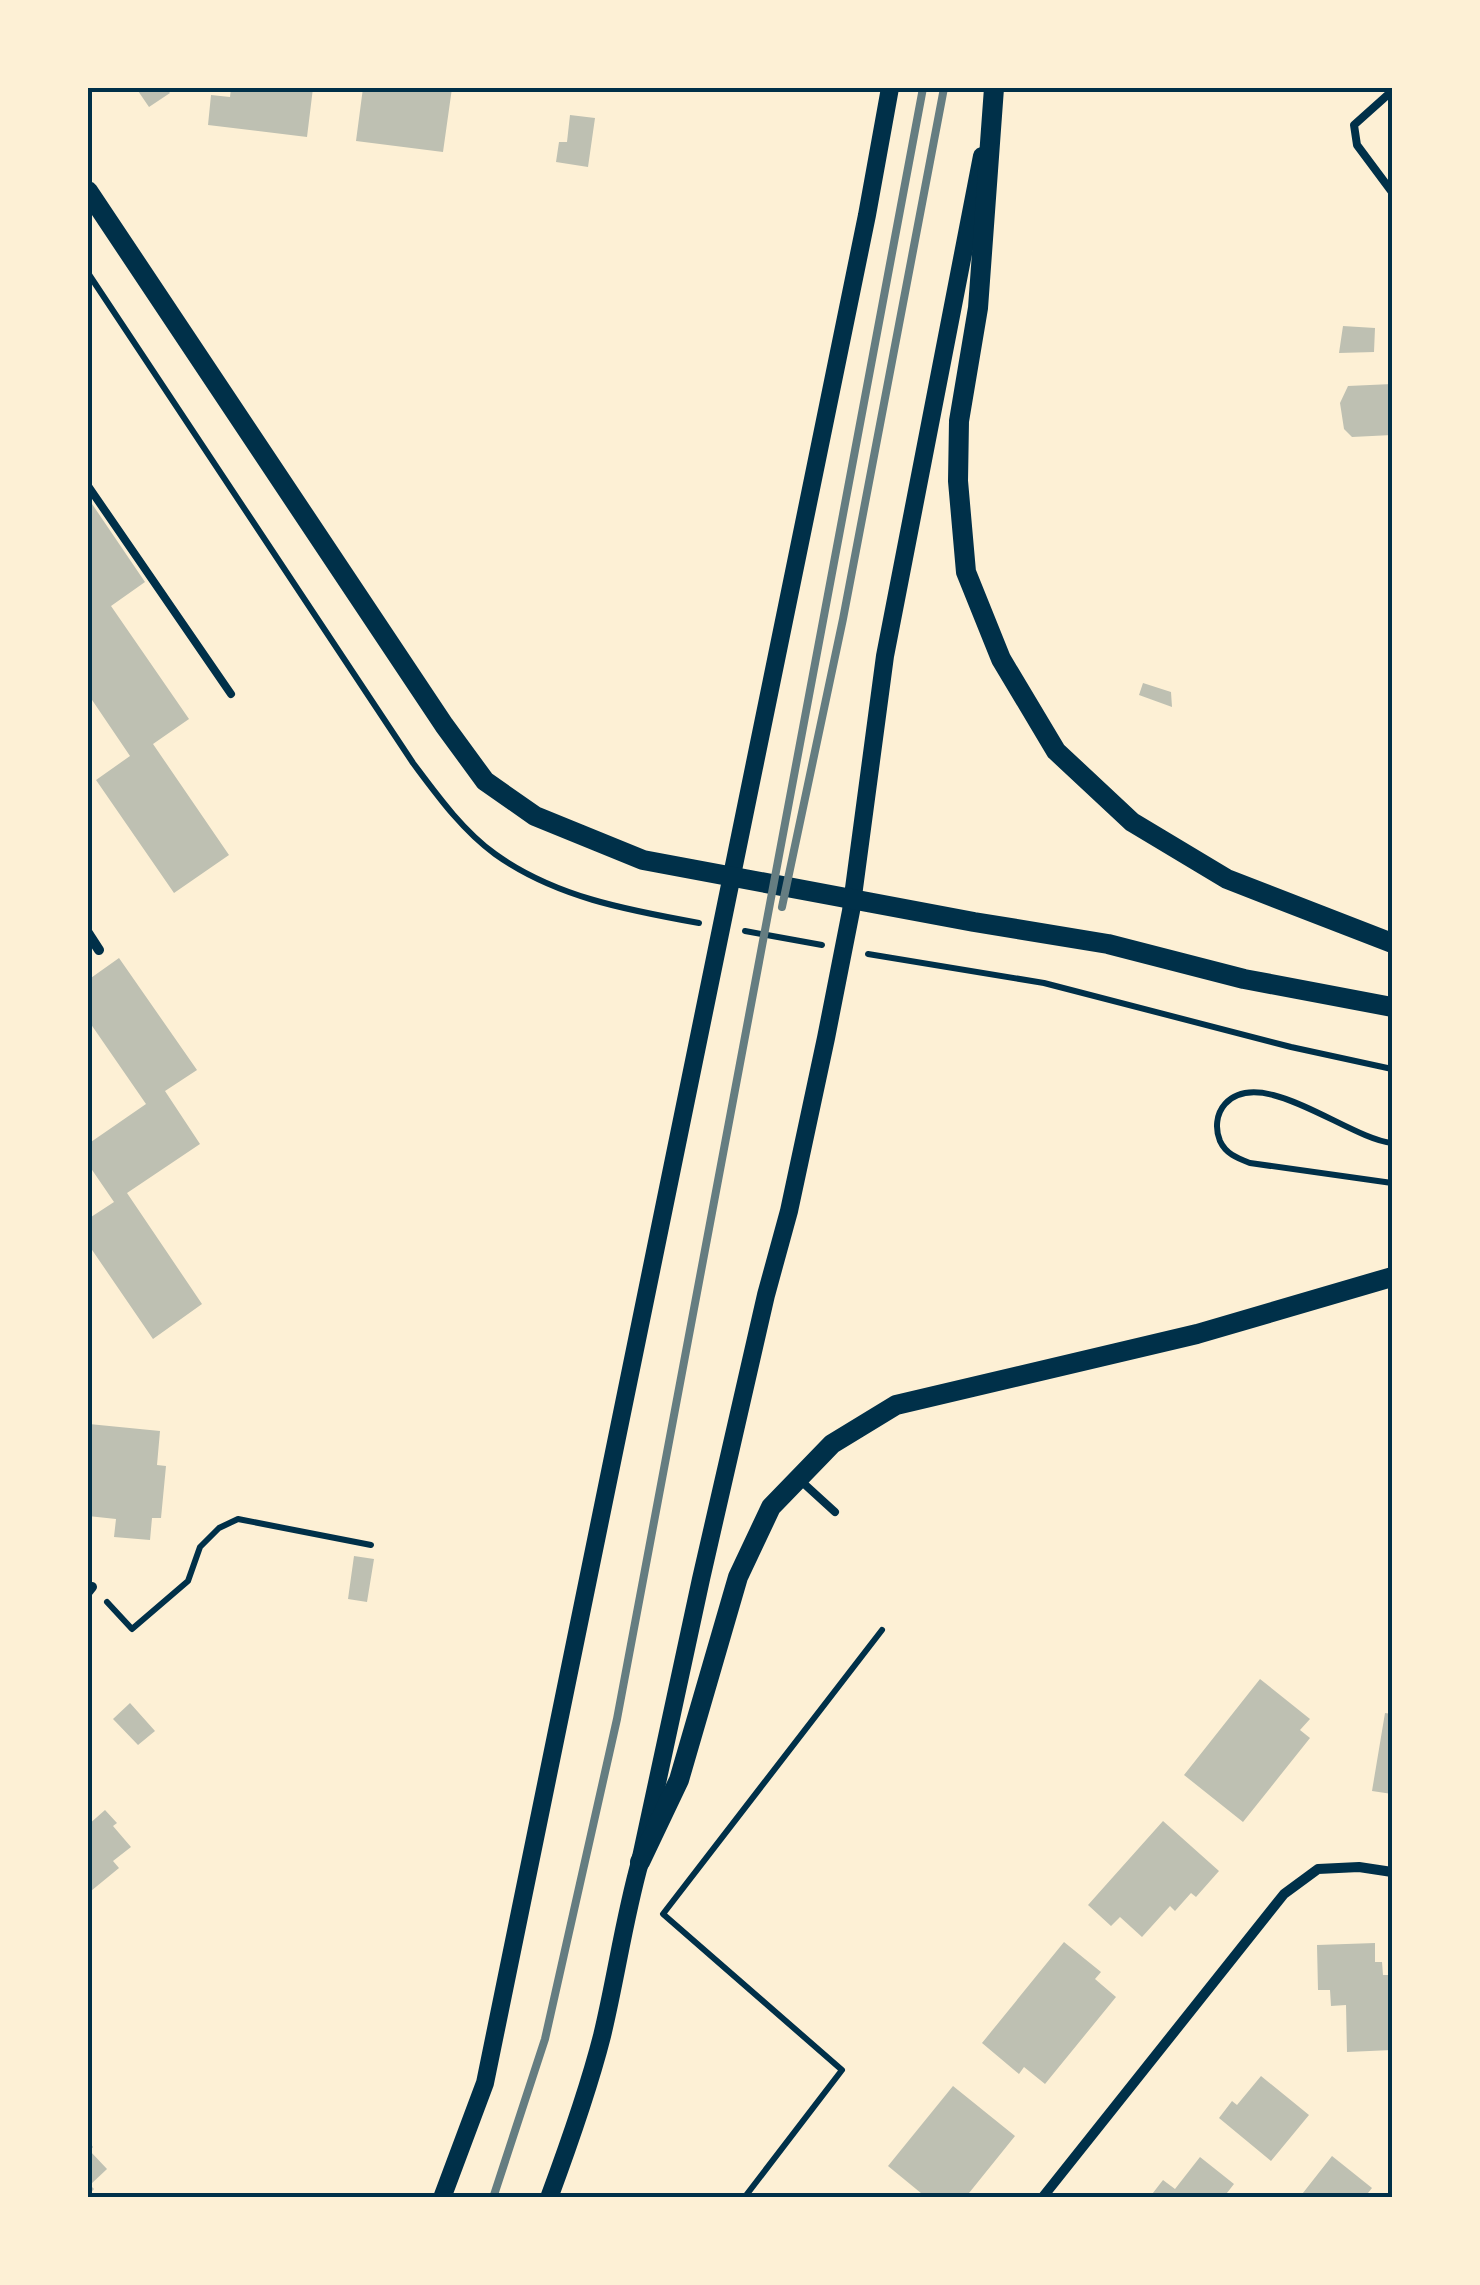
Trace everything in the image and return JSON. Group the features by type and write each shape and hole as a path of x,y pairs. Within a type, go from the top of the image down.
{"main road":[{"path":"993,97 978,308 959,422 958,481 966,572 1001,659 1056,751 1132,822 1226,879 1392,943"},
{"path":"88,191 444,725 485,781 535,816 643,860 1108,944 1244,979 1392,1007"},
{"path":"640,1862 679,1780 738,1577 772,1507 832,1444 896,1405 1196,1334 1392,1278"}],"street":[{"path":"442,2198 485,2083 868,216 890,88"},
{"path":"549,2198 574,2132 602,2035 627,1908 830,1020 851,912 889,637 993,97"},
{"path":"88,933 99,950"},
{"path":"1042,2198 1284,1894 1318,1870 1359,1867 1392,1872"}],"lane":[{"path":"1392,91 1354,124 1357,145 1392,192"},
{"path":"88,486 231,694"},
{"path":"798,1478 835,1512"}],"path":[{"path":"88,272 402,746 451,812 494,854 554,887 587,900 683,920"},
{"path":"958,970 1044,982 1291,1047 1392,1069"},
{"path":"1392,1144 1263,1091 1239,1094 1221,1108 1217,1120 1222,1147 1250,1164 1392,1183"},
{"path":"90,1590 132,1629 188,1581 200,1547 219,1528 238,1519 371,1545"},
{"path":"744,2198 842,2070 662,1914 882,1630"}],"building":[{"path":"136,88 166,88 170,93 149,107"},
{"path":"231,88 313,88 307,137 208,125 211,95 230,97"},
{"path":"363,88 452,88 443,152 356,141"},
{"path":"570,115 595,118 588,167 556,162 559,142 567,142"},
{"path":"1343,326 1375,328 1374,352 1339,353"},
{"path":"1392,384 1392,435 1352,437 1344,429 1340,403 1348,386"},
{"path":"88,498 145,582 111,606 189,719 153,744 229,855 174,893 96,780 130,756 88,694"},
{"path":"1143,683 1171,692 1172,707 1139,695"},
{"path":"119,958 197,1070 165,1091 200,1144 127,1193 202,1304 153,1339 88,1244 88,1219 114,1202 88,1164 88,1144 146,1104 88,1020 88,980"},
{"path":"89,1424 160,1431 157,1465 166,1466 161,1518 152,1518 150,1540 114,1537 116,1519 88,1516"},
{"path":"354,1556 374,1559 367,1602 348,1599"},
{"path":"1260,1679 1310,1719 1300,1730 1310,1738 1243,1822 1184,1775"},
{"path":"130,1703 155,1731 138,1745 113,1719"},
{"path":"1385,1713 1392,1714 1392,1794 1372,1791"},
{"path":"105,1810 131,1847 113,1861 119,1868 91,1891 88,1825"},
{"path":"1163,1821 1219,1871 1196,1897 1191,1893 1175,1911 1170,1906 1142,1937 1120,1917 1111,1926 1088,1905"},
{"path":"1064,1942 1101,1972 1095,1979 1116,1997 1045,2084 1024,2067 1019,2074 982,2043"},
{"path":"1375,1943 1375,1962 1382,1962 1383,1975 1391,1975 1392,2050 1347,2052 1346,2005 1331,2006 1330,1990 1318,1990 1317,1945"},
{"path":"1261,2076 1309,2115 1271,2161 1219,2118 1232,2101 1237,2105"},
{"path":"953,2086 1015,2136 965,2198 927,2198 888,2166"},
{"path":"88,2140 93,2147 90,2151 107,2169 90,2185 94,2189 88,2196"},
{"path":"1332,2156 1372,2188 1364,2198 1299,2198"},
{"path":"1200,2157 1234,2184 1223,2198 1149,2198 1163,2180 1175,2189"}],"railway":[{"path":"493,2198 545,2039 617,1719 923,88"},
{"path":"782,907 843,619 944,88"}]}
